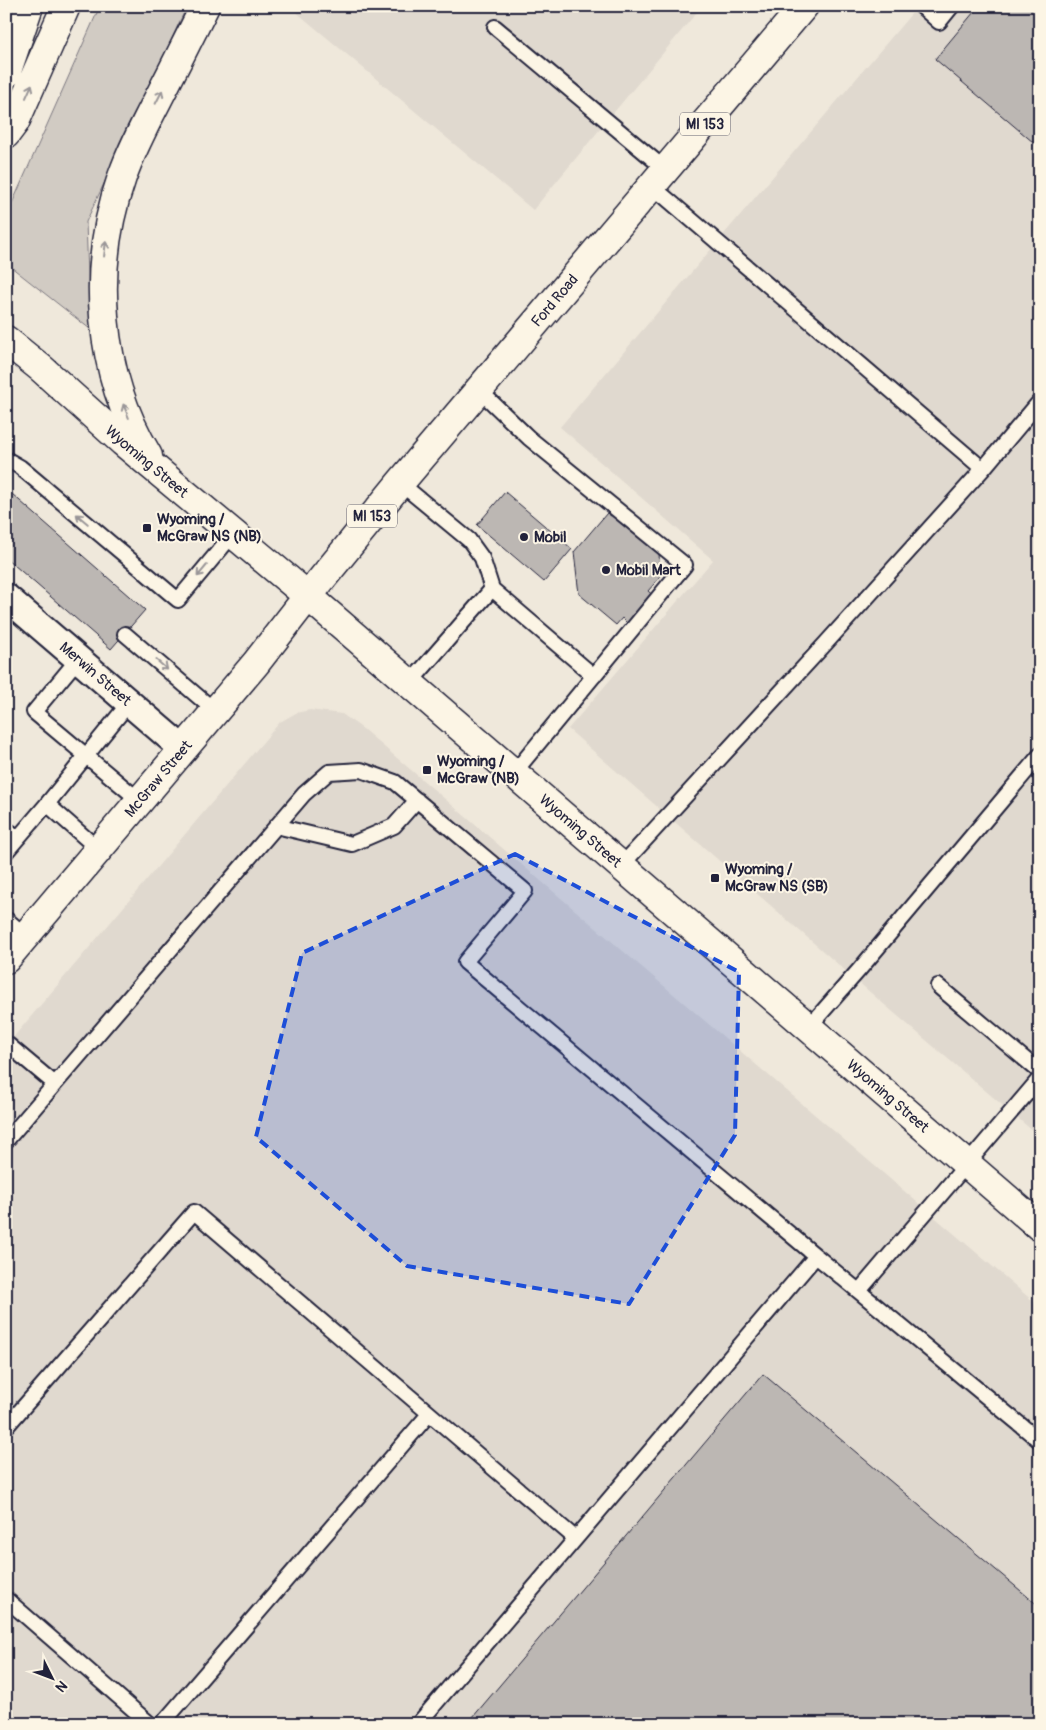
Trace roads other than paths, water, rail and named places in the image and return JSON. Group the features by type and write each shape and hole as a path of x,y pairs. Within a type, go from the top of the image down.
{"main road":[{"path":"6,74 29,6"},
{"path":"6,134 15,122 66,6"},
{"path":"157,470 135,434 113,372 105,329 102,298 105,253 110,220 121,178 133,147 205,6"},
{"name":"Ford Road","path":"308,596 400,482 804,6"},
{"name":"Wyoming Street","path":"6,340 42,369 123,442 308,596 1040,1227"},
{"name":"McGraw Street","path":"6,959 16,927 98,849 256,663 308,596"}],"street":[{"name":"Merwin Street","path":"6,597 184,749"}],"lane":[{"path":"921,6 939,22 952,6"},
{"path":"495,28 982,469"},
{"path":"479,390 529,438 685,565 513,774"},
{"path":"621,866 826,643 982,469 1040,401"},
{"path":"6,459 20,467 178,600 233,534"},
{"path":"400,482 469,540 482,558 492,589 594,676"},
{"path":"409,684 492,589"},
{"path":"125,634 215,711"},
{"path":"78,659 34,712 140,801"},
{"path":"6,852 129,703"},
{"path":"808,1028 1040,755"},
{"path":"6,1141 304,794 329,772 360,770 395,782 525,891 464,962 1040,1441"},
{"path":"276,826 352,844 394,826 417,800"},
{"path":"47,804 98,849"},
{"path":"6,829 18,838"},
{"path":"938,986 1040,1072"},
{"path":"6,1043 55,1084"},
{"path":"859,1291 1040,1078"},
{"path":"6,1427 194,1212 575,1538"},
{"path":"418,1724 816,1256"},
{"path":"162,1724 429,1414"},
{"path":"6,1600 150,1724"}],"place":[{"name":"Wyoming / McGraw NS (NB)","path":"147,528"},
{"name":"Mobil","path":"524,537"},
{"name":"Mobil Mart","path":"606,570"},
{"name":"Wyoming / McGraw (NB)","path":"427,770"},
{"name":"Wyoming / McGraw NS (SB)","path":"715,878"}]}
